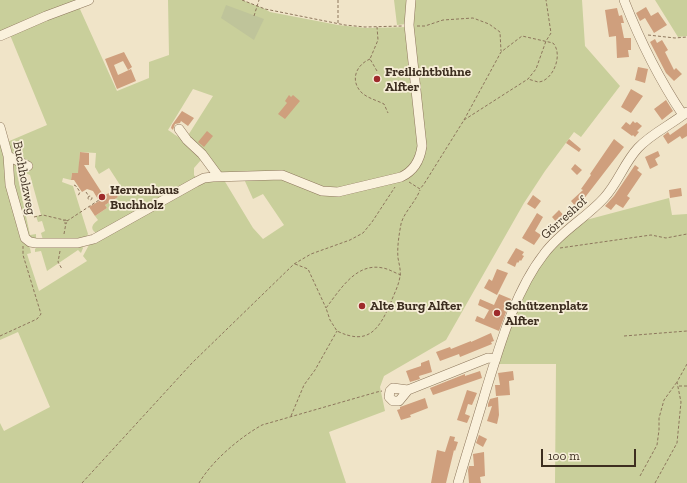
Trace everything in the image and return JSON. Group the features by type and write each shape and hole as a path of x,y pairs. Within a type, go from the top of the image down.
{"street":[{"path":"0,36 46,16 89,0"},
{"path":"25,238 30,242 36,243 78,243 88,241 106,234 204,178 282,175 322,191 333,192 401,177 416,165 422,146 409,25 411,0"},
{"path":"624,0 637,32 661,80 685,114"},
{"name":"Görreshof","path":"458,483 504,334 525,285 547,250 562,234 605,197 616,183 630,158 642,144 685,114"},
{"name":"Buchholzweg","path":"0,127 8,156 10,185 25,238"},
{"path":"179,129 187,140 202,154 219,177"},
{"path":"8,156 28,166"},
{"path":"390,391 395,388 408,390 488,358 496,359"}],"path":[{"path":"242,0 257,6 338,24 365,27 409,25 425,26 443,20 473,18 489,24 500,32 501,52"},
{"path":"254,16 259,0"},
{"path":"338,0 338,24"},
{"path":"464,120 528,79 538,66 546,41 551,33 546,0"},
{"path":"377,27 378,40 370,59 358,68 355,77 361,91 365,95 384,104 388,113"},
{"path":"637,32 657,37 687,37"},
{"path":"294,264 308,269 330,320 337,331 358,338 366,336 372,332 380,324 386,314 401,275 398,258 401,222 464,120 501,52 522,36 553,43 557,47 558,58 556,66 551,74 544,80 538,82 528,79"},
{"path":"370,59 377,71"},
{"path":"82,483 192,363 294,264 311,254 350,240 363,233 372,222 401,177 420,189"},
{"path":"74,185 80,192 78,196"},
{"path":"86,192 88,196 92,197 91,199 94,204"},
{"path":"86,200 91,199"},
{"path":"34,217 43,215 64,220 65,223 67,220 98,200"},
{"path":"547,250 651,235 666,238 687,234"},
{"path":"0,336 37,319 41,314 23,255 22,249 25,238"},
{"path":"326,308 347,281 358,272 370,268 384,268 401,275"},
{"path":"290,417 304,384 337,331"},
{"path":"624,336 687,331"},
{"path":"640,476 657,445 659,418 664,400 677,382 687,364"},
{"path":"655,483 676,444 680,409 677,382"},
{"path":"678,386 687,386"},
{"path":"199,483 214,462 262,425 377,392 390,391"}],"green space":[{"path":"0,0 78,0 79,7 117,91 149,78 149,62 169,55 168,0 242,0 270,12 338,25 366,28 410,27 413,0 582,0 585,46 620,86 581,137 574,132 545,171 524,203 446,340 384,376 380,387 385,411 329,432 346,483 0,483 0,423 4,431 50,407 18,332 0,340 0,136 4,149 5,182 19,234 30,248 31,253 27,254 39,291 87,261 83,256 89,245 203,181 223,179 187,137 213,96 193,89 168,130 187,144 199,156 201,160 194,168 194,175 196,178 96,233 92,228 98,220 95,216 107,208 105,205 118,197 113,190 120,185 109,168 99,174 95,167 96,153 80,152 79,164 81,170 78,173 72,173 71,180 63,178 62,182 73,186 88,234 85,239 43,240 41,233 45,231 42,221 38,222 36,216 41,215 30,175 16,169 30,235 36,234 36,240 29,237 11,181 7,142 47,125 10,35 0,31","holes":["244,179 253,199 263,194 284,225 263,239 253,228 224,180"]},
{"path":"394,0 410,0 406,24 397,25"},
{"path":"655,0 687,0 687,36 678,37"},
{"path":"226,5 264,19 254,40 221,18"},
{"path":"669,198 672,215 687,214 687,483 555,483 556,364 494,364 502,339 543,255 586,220"},
{"path":"82,245 83,248 81,253 78,250 47,271 41,251 35,252 37,247"}],"building":[{"path":"646,7 651,16 658,12 667,25 654,33 645,18 640,21 636,13"},
{"path":"617,8 619,16 622,15 624,23 621,23 624,38 631,38 631,50 628,50 629,57 617,58 616,36 609,37 605,10"},
{"path":"655,39 657,43 662,40 668,50 665,52 674,70 676,68 682,74 674,81 666,73 650,42"},
{"path":"124,52 132,67 128,70 123,61 114,65 118,75 131,69 136,81 117,89 105,59"},
{"path":"638,67 648,69 645,83 635,80"},
{"path":"631,89 643,96 631,113 621,107"},
{"path":"289,95 291,97 293,95 300,101 285,119 278,114 287,103 285,101"},
{"path":"666,100 673,111 662,120 654,109"},
{"path":"182,111 194,118 188,126 181,121 180,123 175,124 173,130 171,128 172,125"},
{"path":"633,121 642,126 637,131 639,132 635,137 621,128 626,122 630,125"},
{"path":"687,123 687,136 682,139 680,136 668,144 663,136 668,132 670,135"},
{"path":"207,131 213,136 204,147 198,142"},
{"path":"569,139 581,149 579,152 566,143"},
{"path":"614,139 624,147 576,207 571,201 583,190 581,189 591,175 590,174"},
{"path":"658,151 660,156 655,159 658,165 650,169 645,157"},
{"path":"80,152 89,153 89,165 84,165 104,196 113,190 118,197 105,205 107,208 95,216 89,207 99,201 93,191 87,189 82,192 74,180 71,180 72,173 78,173"},
{"path":"575,164 582,170 577,175 571,169"},
{"path":"635,165 639,168 637,170 642,174 627,196 630,198 623,208 616,204 611,210 605,206 614,196"},
{"path":"681,188 682,196 670,198 669,190"},
{"path":"533,195 541,201 535,209 527,204"},
{"path":"559,210 565,217 558,224 552,217"},
{"path":"537,213 543,217 535,231 541,235 534,245 522,238"},
{"path":"516,248 524,252 522,255 524,256 521,261 520,260 518,263 517,262 515,267 507,263"},
{"path":"497,269 508,273 497,295 484,288 489,279 492,281"},
{"name":"Schützenplatz Alfter","path":"499,294 511,299 499,331 475,321 477,316 484,319 489,310 478,305 480,299 494,305"},
{"path":"491,333 494,341 491,342 492,344 460,357 459,354 440,361 436,352 450,347 451,349"},
{"path":"429,360 432,372 419,376 420,379 410,382 406,371 421,366 421,363"},
{"path":"480,371 482,378 433,395 430,388 465,374 465,376"},
{"path":"513,371 514,380 509,381 510,395 496,396 495,385 500,385 498,373"},
{"path":"467,390 477,393 472,405 468,404 465,414 470,416 467,423 457,420"},
{"path":"498,397 499,415 497,424 487,421 492,406 488,407 490,399"},
{"path":"425,398 428,408 410,415 411,417 401,420 397,410 400,409 400,407"},
{"path":"479,435 487,439 483,447 476,443"},
{"path":"450,436 455,437 454,441 458,442 455,451 454,450 446,483 431,483 437,450 445,452"},
{"path":"484,452 485,476 480,477 481,483 469,483 468,470 469,466 474,466 473,454"}],"place":[{"name":"Freilichtbühne Alfter","path":"377,79"},
{"name":"Herrenhaus Buchholz","path":"102,197"},
{"name":"Alte Burg Alfter","path":"362,306"},
{"name":"Schützenplatz Alfter","path":"497,313"}]}
